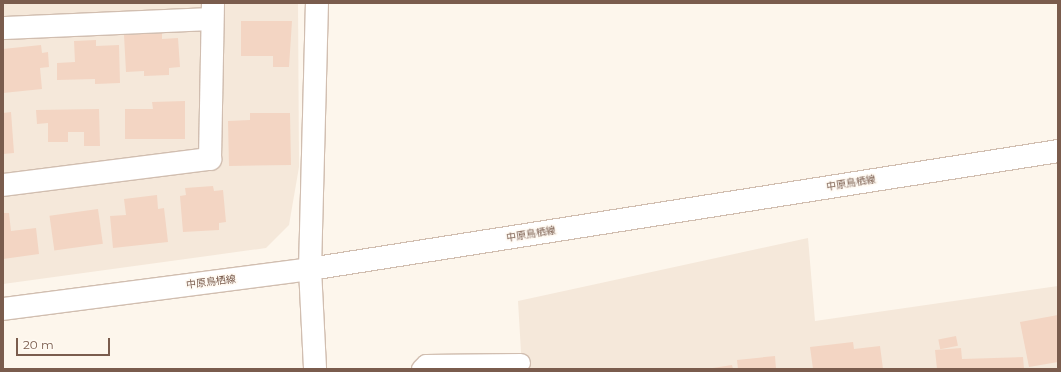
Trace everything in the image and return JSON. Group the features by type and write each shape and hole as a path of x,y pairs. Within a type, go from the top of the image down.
{"main road":[{"path":"315,369 310,269 317,3"},
{"path":"3,28 213,11 210,159 3,185"},
{"name":"中原鳥栖線","path":"3,309 310,269 1058,151"}],"lane":[{"path":"421,369 426,364 521,363"}],"shaded area":[{"path":"3,3 298,3 299,167 289,225 266,248 3,284"},
{"path":"808,238 815,321 1058,286 1058,369 522,369 518,301"}],"building":[{"path":"241,21 292,21 289,67 273,67 273,56 241,56"},
{"path":"162,33 162,39 178,38 180,67 169,68 169,75 144,76 144,71 126,72 124,35"},
{"path":"96,40 96,46 119,45 120,83 95,84 95,79 57,80 57,63 75,62 74,41"},
{"path":"41,45 42,53 48,52 49,67 40,68 42,89 3,93 3,49"},
{"path":"185,101 185,139 125,139 125,109 153,109 152,102"},
{"path":"99,109 100,146 84,146 84,132 68,132 68,142 48,142 48,123 37,124 36,110"},
{"path":"11,112 14,153 3,154 3,113"},
{"path":"250,113 290,113 291,165 229,166 228,121 250,120"},
{"path":"213,186 214,191 223,190 226,222 219,223 219,230 183,232 180,196 186,195 185,188"},
{"path":"157,195 158,209 164,208 168,242 113,248 110,216 126,215 124,199"},
{"path":"98,209 103,244 54,250 49,216"},
{"path":"3,213 9,213 11,231 36,228 39,254 3,259"},
{"path":"1058,315 1058,362 1029,367 1020,322"},
{"path":"956,336 958,346 940,349 938,339"},
{"path":"853,342 854,349 880,346 883,369 813,369 810,347"},
{"path":"961,348 962,359 1023,357 1024,369 937,369 935,350"},
{"path":"775,356 776,369 738,369 737,360"},
{"path":"732,365 733,369 713,368"}]}
